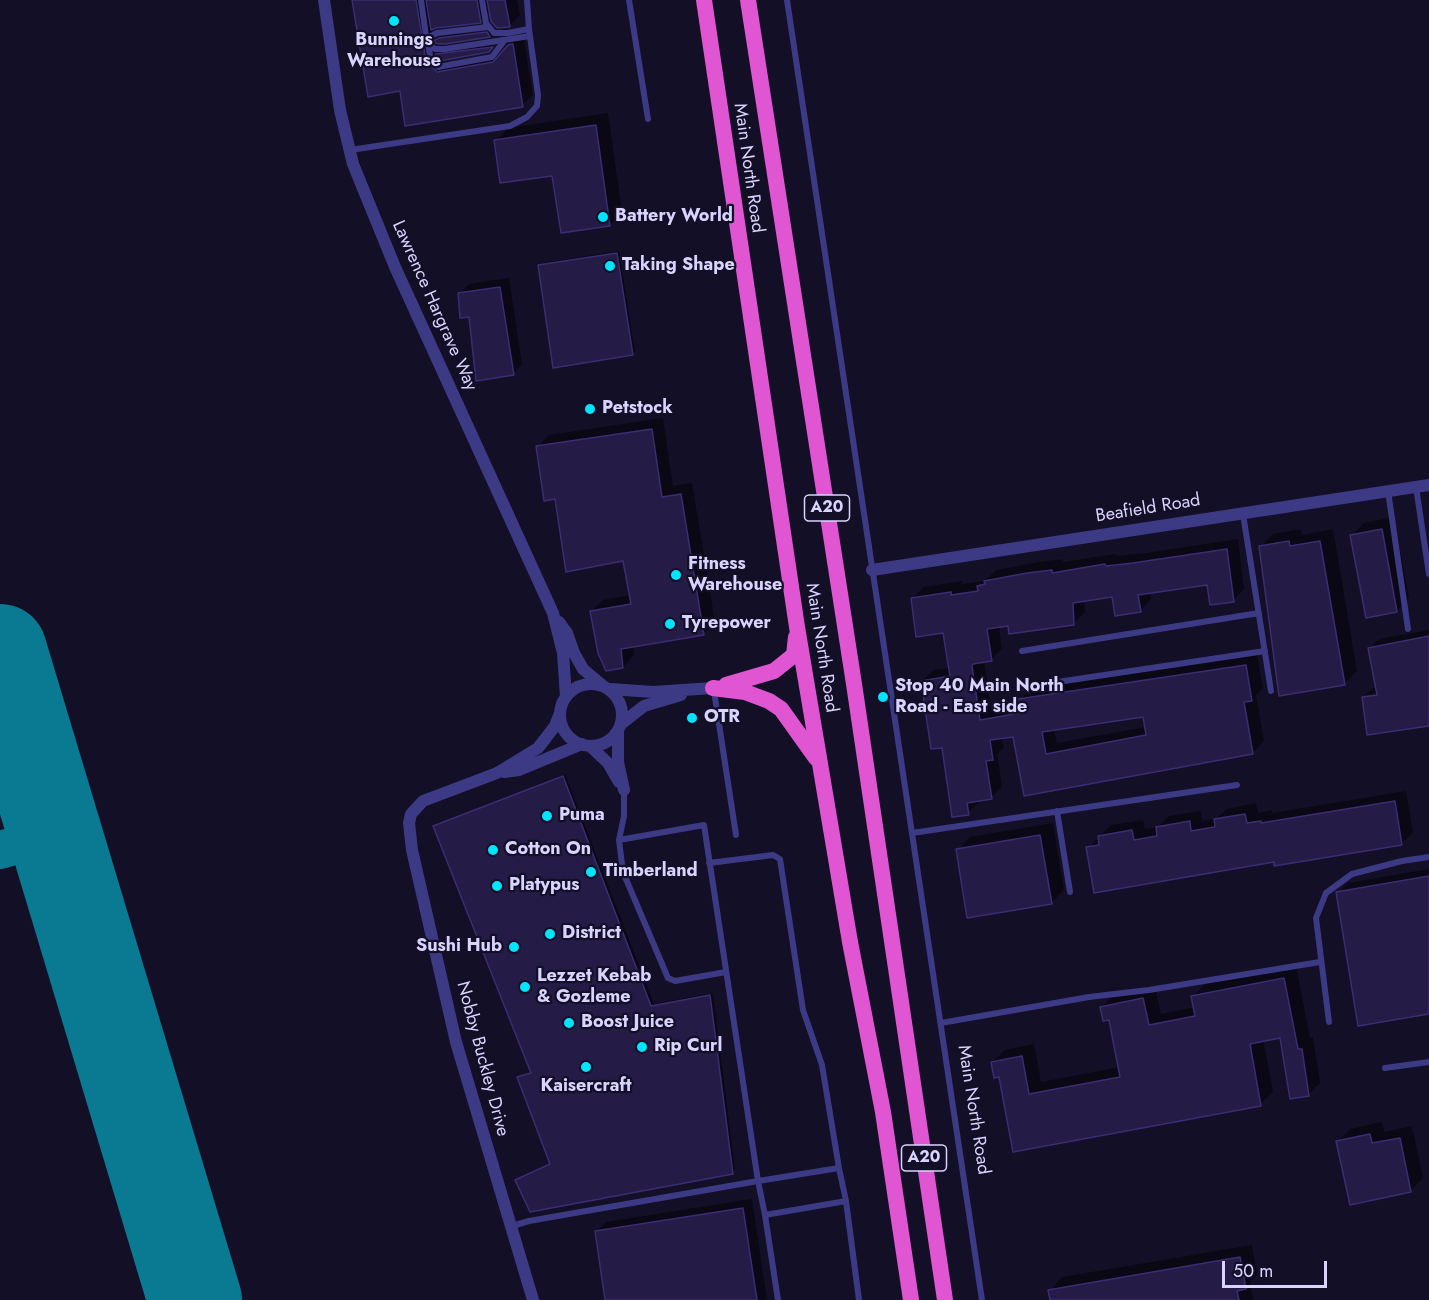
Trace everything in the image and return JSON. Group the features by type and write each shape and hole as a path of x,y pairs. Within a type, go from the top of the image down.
{"highway":[{"name":"Main North Road","path":"704,0 797,627 850,942 883,1112 911,1300"},
{"name":"Main North Road","path":"748,0 847,638 945,1300"},
{"path":"709,688 774,671 794,655 797,627"},
{"path":"709,688 746,692 776,705 802,736 820,764"}],"street":[{"name":"Lawrence Hargrave Way","path":"324,0 340,110 353,164 395,267 553,613 567,633 583,669 607,687"},
{"name":"Beafield Road","path":"872,570 1423,486"},
{"name":"Lawrence Hargrave Way","path":"553,613 563,653 566,697"},
{"path":"624,790 608,763 586,745 575,741 564,729 560,713 566,697 579,686 587,684 653,692 709,688"},
{"path":"607,687 615,694 622,708 618,762 624,790"},
{"path":"586,745 606,742 644,706 709,688"},
{"name":"Nobby Buckley Drive","path":"533,1300 456,1042 412,850 409,823 411,814 423,801 497,773 538,748 555,726 560,713"},
{"name":"Nobby Buckley Drive","path":"497,773 519,770 586,745"}],"lane":[{"path":"421,0 431,60 438,67 492,57 504,40"},
{"path":"483,0 488,27 494,33 529,33"},
{"path":"350,150 510,126 527,117 537,106 538,95 529,33 527,0"},
{"path":"629,0 648,119"},
{"name":"Main North Road","path":"787,0 982,1300"},
{"path":"427,40 437,33 488,27"},
{"path":"427,40 435,49 445,50 504,40 529,33"},
{"path":"1423,486 1420,513 1429,574"},
{"path":"1388,491 1408,629"},
{"path":"1420,513 1429,512"},
{"path":"1243,513 1271,691"},
{"path":"1022,651 1259,613"},
{"path":"1024,687 1264,651"},
{"path":"709,688 736,835"},
{"path":"912,832 1237,785"},
{"path":"624,790 624,816 619,840 623,872 668,978 675,981 726,972"},
{"path":"1057,811 1070,892"},
{"path":"619,840 704,825 778,1300"},
{"path":"709,863 773,855 780,859 803,1010 822,1065 846,1201 859,1300"},
{"path":"1329,1022 1316,918 1326,893 1352,874 1401,861 1429,857"},
{"path":"941,1023 1320,962"},
{"path":"1384,1068 1429,1062"},
{"path":"512,1226 529,1221 839,1168"},
{"path":"765,1215 846,1201"}],"building":[{"path":"352,0 416,0 426,61 437,72 493,62 508,45 513,44 523,107 405,126 400,91 368,97"},
{"path":"426,0 477,0 481,23 431,30"},
{"path":"487,0 505,0 510,27 497,28 491,21"},
{"path":"487,32 490,37 445,44 437,44 433,41 439,38"},
{"path":"493,47 489,52 440,61 435,54"},
{"path":"596,125 610,226 561,233 552,176 500,183 494,140"},
{"path":"617,253 633,355 553,368 538,265"},
{"path":"500,287 514,375 476,381 469,317 460,318 458,293"},
{"path":"652,429 662,497 681,494 704,635 621,649 623,668 606,671 598,653 590,611 631,604 623,561 566,572 555,499 544,501 536,446"},
{"path":"1382,529 1397,612 1366,618 1350,535"},
{"path":"1289,541 1290,546 1320,541 1345,685 1279,696 1259,546"},
{"path":"1227,549 1234,602 1210,605 1207,585 1138,595 1141,612 1115,616 1112,597 1073,603 1074,625 1009,634 1008,626 987,629 992,661 972,666 980,720 1020,713 1018,699 1246,665 1252,701 1244,702 1253,754 1024,796 1013,737 990,740 993,760 986,761 992,799 967,803 969,815 952,817 942,748 931,749 921,681 950,676 943,633 916,637 911,598 951,592 951,595 978,591 977,586 985,584 984,581 1027,573 1052,570 1052,573 1105,564 1106,566","holes":["1143,717 1146,735 1046,754 1042,732"]},
{"path":"1429,636 1429,726 1367,735 1362,697 1377,695 1368,648"},
{"name":"District","path":"563,776 651,1006 710,995 733,1174 530,1212 515,1180 550,1164 517,1077 531,1073 433,826"},
{"path":"1395,801 1402,845 1274,866 1274,862 1094,893 1086,847 1099,845 1098,836 1132,830 1134,840 1157,836 1156,827 1190,821 1191,831 1215,827 1214,819 1245,814 1247,823 1261,821 1261,823"},
{"path":"1040,835 1052,904 967,918 956,849"},
{"path":"1429,876 1429,1014 1358,1026 1336,892"},
{"path":"1284,978 1298,1049 1302,1049 1309,1096 1290,1099 1280,1038 1250,1044 1261,1106 1013,1152 999,1077 994,1078 991,1062 1022,1056 1029,1094 1120,1077 1109,1020 1103,1021 1100,1007 1143,998 1149,1025 1195,1016 1191,996"},
{"path":"1370,1134 1372,1143 1400,1138 1411,1192 1350,1205 1336,1141"},
{"path":"743,1208 757,1300 605,1300 595,1231"},
{"path":"1240,1257 1246,1289 1237,1291 1239,1300 1050,1300 1048,1290"}],"taxiway":[{"path":"0,850 55,834"}],"runway":[{"path":"0,651 195,1300"}],"place":[{"name":"Bunnings Warehouse","path":"394,21"},
{"name":"Battery World","path":"603,217"},
{"name":"Taking Shape","path":"610,266"},
{"name":"Petstock","path":"590,409"},
{"name":"Fitness Warehouse","path":"676,575"},
{"name":"Tyrepower","path":"670,624"},
{"name":"Stop 40 Main North Road - East side","path":"883,697"},
{"name":"OTR","path":"692,718"},
{"name":"Puma","path":"547,816"},
{"name":"Cotton On","path":"493,850"},
{"name":"Timberland","path":"591,872"},
{"name":"Platypus","path":"497,886"},
{"name":"District","path":"550,934"},
{"name":"Sushi Hub","path":"514,947"},
{"name":"Lezzet Kebab & Gozleme","path":"525,987"},
{"name":"Boost Juice","path":"569,1023"},
{"name":"Rip Curl","path":"642,1047"},
{"name":"Kaisercraft","path":"586,1067"}]}
